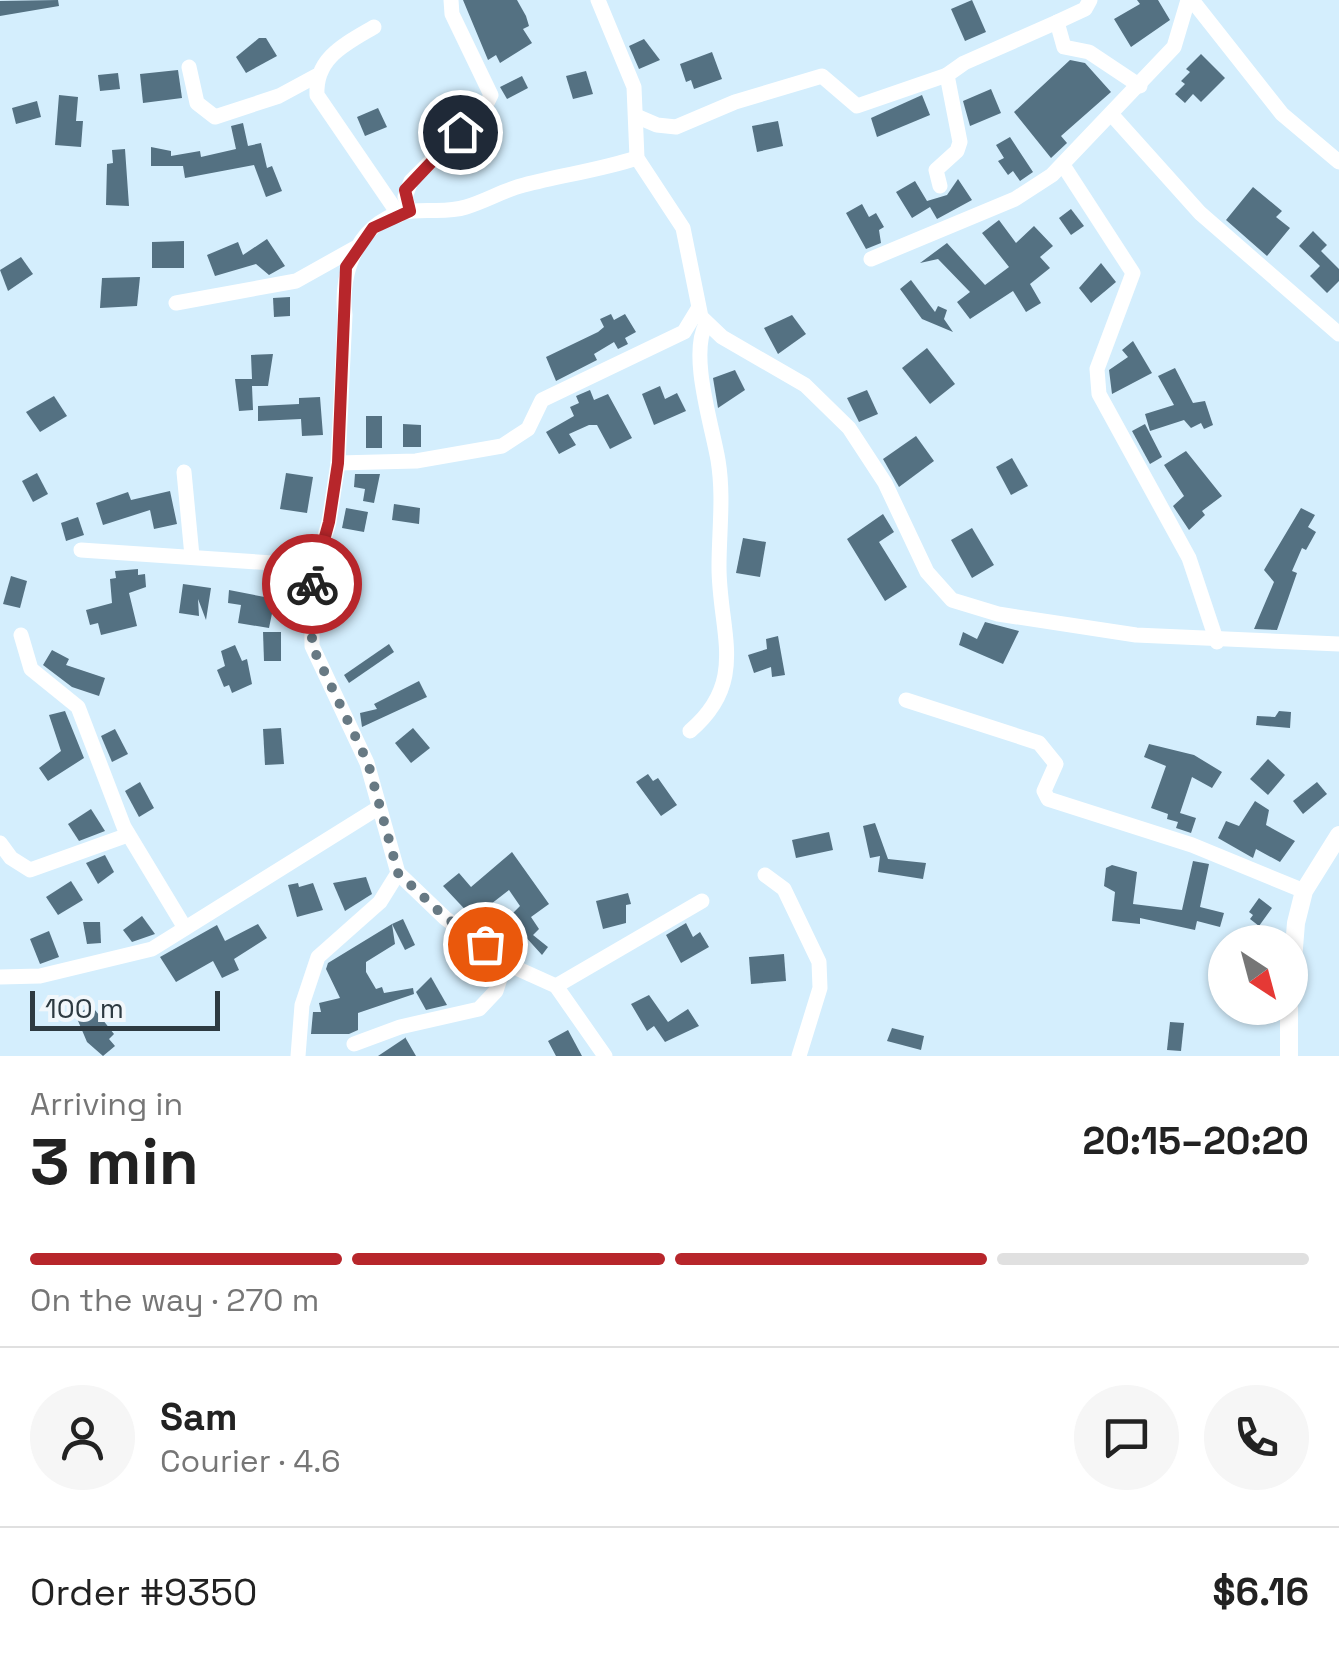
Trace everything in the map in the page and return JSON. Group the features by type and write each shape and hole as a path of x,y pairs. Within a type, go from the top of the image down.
{"street":[{"path":"404,213 405,190 485,107 491,95 452,14 451,0"},
{"path":"598,0 634,87 637,158 684,228 702,316 699,352 719,465 723,507 718,570 729,654 720,699 690,731"},
{"path":"636,116 657,125 676,127 735,102 822,76 857,106 947,76 964,62 1085,9 1090,0"},
{"path":"872,258 1015,199 1062,164 1174,47 1190,0"},
{"path":"1190,0 1282,114 1339,162"},
{"path":"1057,22 1056,32 1068,50 1089,52 1140,86"},
{"path":"189,67 197,103 215,117 279,96 316,76 337,48 374,28"},
{"path":"316,76 318,95 404,213"},
{"path":"940,186 936,170 957,151 960,142 947,76"},
{"path":"1112,115 1200,213 1339,334"},
{"path":"604,1056 556,986 505,963 446,918 398,873 368,763 312,646 310,605 338,463 345,314 342,290 346,267 358,246 373,228 404,213 460,209 523,185 637,158"},
{"path":"1062,164 1133,274 1097,369 1099,394 1189,558 1217,642"},
{"path":"176,303 296,281 358,246"},
{"path":"338,463 416,461 502,446 528,429 542,400 684,332 702,316"},
{"path":"702,316 804,385 849,428 886,483 927,572 952,600 998,614 1136,635 1217,642 1339,644"},
{"path":"184,472 192,556"},
{"path":"80,550 316,566"},
{"path":"21,636 31,669 78,707 128,836 185,928"},
{"path":"906,700 1038,743 1056,764 1044,791 1048,799 1192,845 1304,891"},
{"path":"0,977 40,976 140,954 378,808"},
{"path":"1296,925 1304,891 1339,835"},
{"path":"0,843 11,858 30,870 128,836"},
{"path":"298,1056 302,1004 318,957 380,902 398,873"},
{"path":"765,876 784,889 818,962 820,988 800,1056"},
{"path":"556,986 702,901"},
{"path":"354,1044 400,1027 478,1009 496,992 505,963"},
{"path":"1289,1025 1289,1056"}],"building":[{"path":"58,0 59,6 0,16 0,1"},
{"path":"463,0 517,0 529,26 523,29 532,43 500,63 496,55 488,60"},
{"path":"972,0 986,32 965,41 951,9"},
{"path":"1137,0 1158,0 1170,20 1131,47 1114,19 1140,4"},
{"path":"259,38 266,38 277,56 246,73 236,57"},
{"path":"644,39 660,60 639,69 629,46"},
{"path":"712,52 722,79 694,89 691,80 686,82 680,64"},
{"path":"1201,54 1225,78 1201,102 1193,94 1185,103 1175,94 1185,84 1181,81 1190,72 1186,69"},
{"path":"1070,60 1085,63 1111,92 1061,136 1067,143 1051,158 1014,112"},
{"path":"178,70 182,98 143,103 140,74"},
{"path":"586,71 593,94 573,99 566,76"},
{"path":"118,73 120,89 100,91 98,75"},
{"path":"522,76 528,88 507,99 500,87"},
{"path":"991,89 1001,113 970,126 963,101"},
{"path":"59,95 78,97 76,121 83,121 81,147 55,145"},
{"path":"922,95 930,115 877,137 871,118"},
{"path":"37,101 41,117 16,124 12,108"},
{"path":"378,108 387,127 365,136 357,117"},
{"path":"778,121 783,146 757,152 752,126"},
{"path":"243,123 248,146 261,143 267,168 272,166 282,191 266,197 254,165 185,178 183,166 151,166 151,147 171,151 171,156 200,151 201,157 236,149 231,126"},
{"path":"1010,137 1033,172 1020,181 1013,171 1008,175 998,161 1004,158 996,145"},
{"path":"125,149 129,206 106,205 107,164 113,163 112,150"},
{"path":"958,179 972,200 937,219 930,207 912,218 896,192 915,181 927,201 947,195"},
{"path":"1253,187 1282,211 1276,217 1290,228 1267,256 1226,220"},
{"path":"862,204 869,217 876,213 884,227 879,230 881,243 866,249 846,213"},
{"path":"1071,209 1084,226 1071,235 1059,218"},
{"path":"999,220 1016,243 1034,226 1053,246 1040,257 1050,268 1030,284 1041,303 1026,312 1013,291 970,319 957,302 970,292 938,259 920,263 947,243 985,285 1009,267 982,233"},
{"path":"1313,231 1327,245 1321,251 1339,269 1339,281 1327,293 1310,276 1320,266 1299,246"},
{"path":"267,239 285,266 269,275 256,264 215,276 207,255 238,242 243,255"},
{"path":"184,241 184,268 152,268 152,242"},
{"path":"21,257 33,274 8,291 0,270"},
{"path":"1101,263 1116,282 1091,303 1079,288"},
{"path":"140,277 137,306 100,308 102,278"},
{"path":"911,280 935,312 938,306 947,310 944,319 953,332 922,319 900,289"},
{"path":"290,297 290,316 274,317 273,298"},
{"path":"611,314 614,320 625,314 636,332 625,338 628,344 618,349 614,342 594,354 597,360 556,381 546,357 598,332 604,327 600,319"},
{"path":"792,315 806,334 778,354 764,328"},
{"path":"1133,341 1152,373 1112,394 1109,370 1128,357 1122,350"},
{"path":"927,348 955,384 930,404 902,368"},
{"path":"273,354 268,386 252,386 253,410 239,411 235,379 252,379 251,355"},
{"path":"1175,368 1193,403 1205,401 1213,425 1204,429 1201,423 1191,428 1184,420 1150,431 1145,414 1174,405 1158,376"},
{"path":"735,370 745,390 718,408 713,378"},
{"path":"660,386 665,399 677,393 686,411 654,425 642,394"},
{"path":"590,390 594,400 608,394 632,438 610,449 597,425 589,425 569,434 576,445 559,454 546,432 574,416 570,407 579,403 576,396"},
{"path":"867,390 878,414 859,422 847,398"},
{"path":"54,396 67,416 40,432 26,412"},
{"path":"320,397 323,435 302,436 301,419 258,421 258,406 299,404 299,398"},
{"path":"366,416 382,416 382,448 366,448"},
{"path":"403,424 421,425 421,447 403,447"},
{"path":"1145,424 1162,457 1150,464 1132,431"},
{"path":"916,436 934,461 899,487 883,459"},
{"path":"1186,451 1222,496 1202,511 1205,515 1189,530 1173,506 1184,496 1164,465"},
{"path":"1012,458 1028,486 1011,495 996,467"},
{"path":"37,473 48,494 33,502 22,481"},
{"path":"286,473 313,477 307,513 280,509"},
{"path":"355,474 380,474 374,503 363,501 365,489 354,487"},
{"path":"170,491 177,524 154,529 150,510 103,525 96,503 128,492 131,500"},
{"path":"394,504 420,508 419,524 392,520"},
{"path":"346,508 368,512 364,532 342,528"},
{"path":"1301,508 1315,515 1308,527 1316,532 1306,550 1302,548 1292,571 1297,573 1277,630 1254,629 1274,582 1264,570"},
{"path":"883,514 894,532 879,542 907,587 885,601 847,539"},
{"path":"78,517 84,535 66,541 61,523"},
{"path":"972,528 994,565 972,578 951,540"},
{"path":"743,538 766,542 760,577 736,573"},
{"path":"138,569 138,575 145,574 146,587 129,593 137,626 101,635 98,623 90,625 86,610 112,603 110,579 116,578 115,571"},
{"path":"11,576 27,581 20,608 3,604"},
{"path":"183,584 211,588 206,620 198,599 199,616 179,613"},
{"path":"229,590 275,599 269,628 238,623 241,605 228,603"},
{"path":"985,622 1019,631 1003,664 959,645 963,632 977,639"},
{"path":"263,632 281,632 281,661 264,661"},
{"path":"778,636 785,675 772,677 771,667 754,673 748,655 767,649 766,639"},
{"path":"389,644 394,652 349,683 344,675"},
{"path":"235,645 242,661 247,659 252,684 232,693 229,685 224,687 217,670 225,666 221,651"},
{"path":"52,650 69,659 66,665 105,678 99,696 72,687 43,665"},
{"path":"419,681 427,697 362,727 360,713 377,709 374,704"},
{"path":"65,711 84,758 48,781 39,768 61,751 49,715"},
{"path":"1279,711 1291,712 1290,728 1256,725 1257,716 1275,717"},
{"path":"281,728 284,764 265,765 263,729"},
{"path":"413,728 430,748 411,763 395,743"},
{"path":"115,729 128,754 112,762 101,736"},
{"path":"1149,744 1194,755 1222,772 1212,788 1192,777 1180,813 1196,818 1191,833 1176,828 1178,822 1167,819 1168,814 1151,808 1166,766 1144,757"},
{"path":"1268,759 1285,775 1268,795 1250,779"},
{"path":"648,774 653,781 658,778 677,805 661,816 636,782"},
{"path":"140,782 154,808 139,817 125,791"},
{"path":"1317,782 1327,794 1303,814 1293,801"},
{"path":"1255,801 1269,810 1266,825 1295,841 1280,862 1256,849 1253,858 1218,838 1226,821 1239,826"},
{"path":"91,809 105,831 79,841 68,824"},
{"path":"875,823 888,859 926,863 923,879 878,872 880,856 870,858 863,826"},
{"path":"829,832 833,850 796,858 792,840"},
{"path":"512,852 549,904 531,917 539,929 533,935 548,947 542,955 523,934 502,924 520,906 509,890 473,918 443,886 459,873 471,887"},
{"path":"105,855 114,872 98,884 86,863"},
{"path":"1193,861 1209,864 1200,907 1224,913 1221,925 1197,921 1195,930 1140,918 1140,924 1112,921 1115,892 1104,886 1106,868 1112,865 1137,872 1133,904 1182,910"},
{"path":"366,877 372,894 345,911 333,883"},
{"path":"71,881 83,900 58,915 46,897"},
{"path":"298,883 299,887 313,883 323,910 297,917 288,885"},
{"path":"628,893 631,904 626,905 626,923 603,929 596,901"},
{"path":"1259,898 1272,908 1260,925 1250,919 1253,915 1249,912"},
{"path":"142,916 155,934 132,942 123,930"},
{"path":"403,919 415,945 405,950 392,924"},
{"path":"83,922 100,922 101,943 87,944"},
{"path":"686,923 693,937 700,932 709,947 681,963 666,935"},
{"path":"258,924 267,938 234,959 239,970 222,978 213,961 176,982 160,957 217,925 225,941"},
{"path":"392,924 395,944 366,962 366,972 376,989 382,987 384,993 413,988 414,994 358,1013 358,1030 349,1034 311,1034 313,1012 321,1012 319,1003 340,998 326,969 328,963"},
{"path":"49,931 59,957 40,964 30,939"},
{"path":"784,954 786,981 751,984 749,957"},
{"path":"431,977 447,1005 426,1010 416,992"},
{"path":"649,995 668,1022 688,1009 699,1026 665,1042 654,1026 647,1031 631,1004"},
{"path":"91,1005 114,1034 109,1039 115,1046 103,1056 87,1042 76,1016"},
{"path":"1170,1022 1184,1023 1181,1051 1167,1050"},
{"path":"892,1028 924,1036 921,1050 887,1041"},
{"path":"568,1030 582,1056 556,1056 548,1041"},
{"path":"405,1038 416,1056 378,1056"}],"way so far":[{"path":"312,584 312,646 323,676 368,763 398,873 446,918 485,944"}],"route":[{"path":"312,584 329,522 338,463 345,314 342,290 346,267 373,228 410,211 405,190 460,132"}]}
